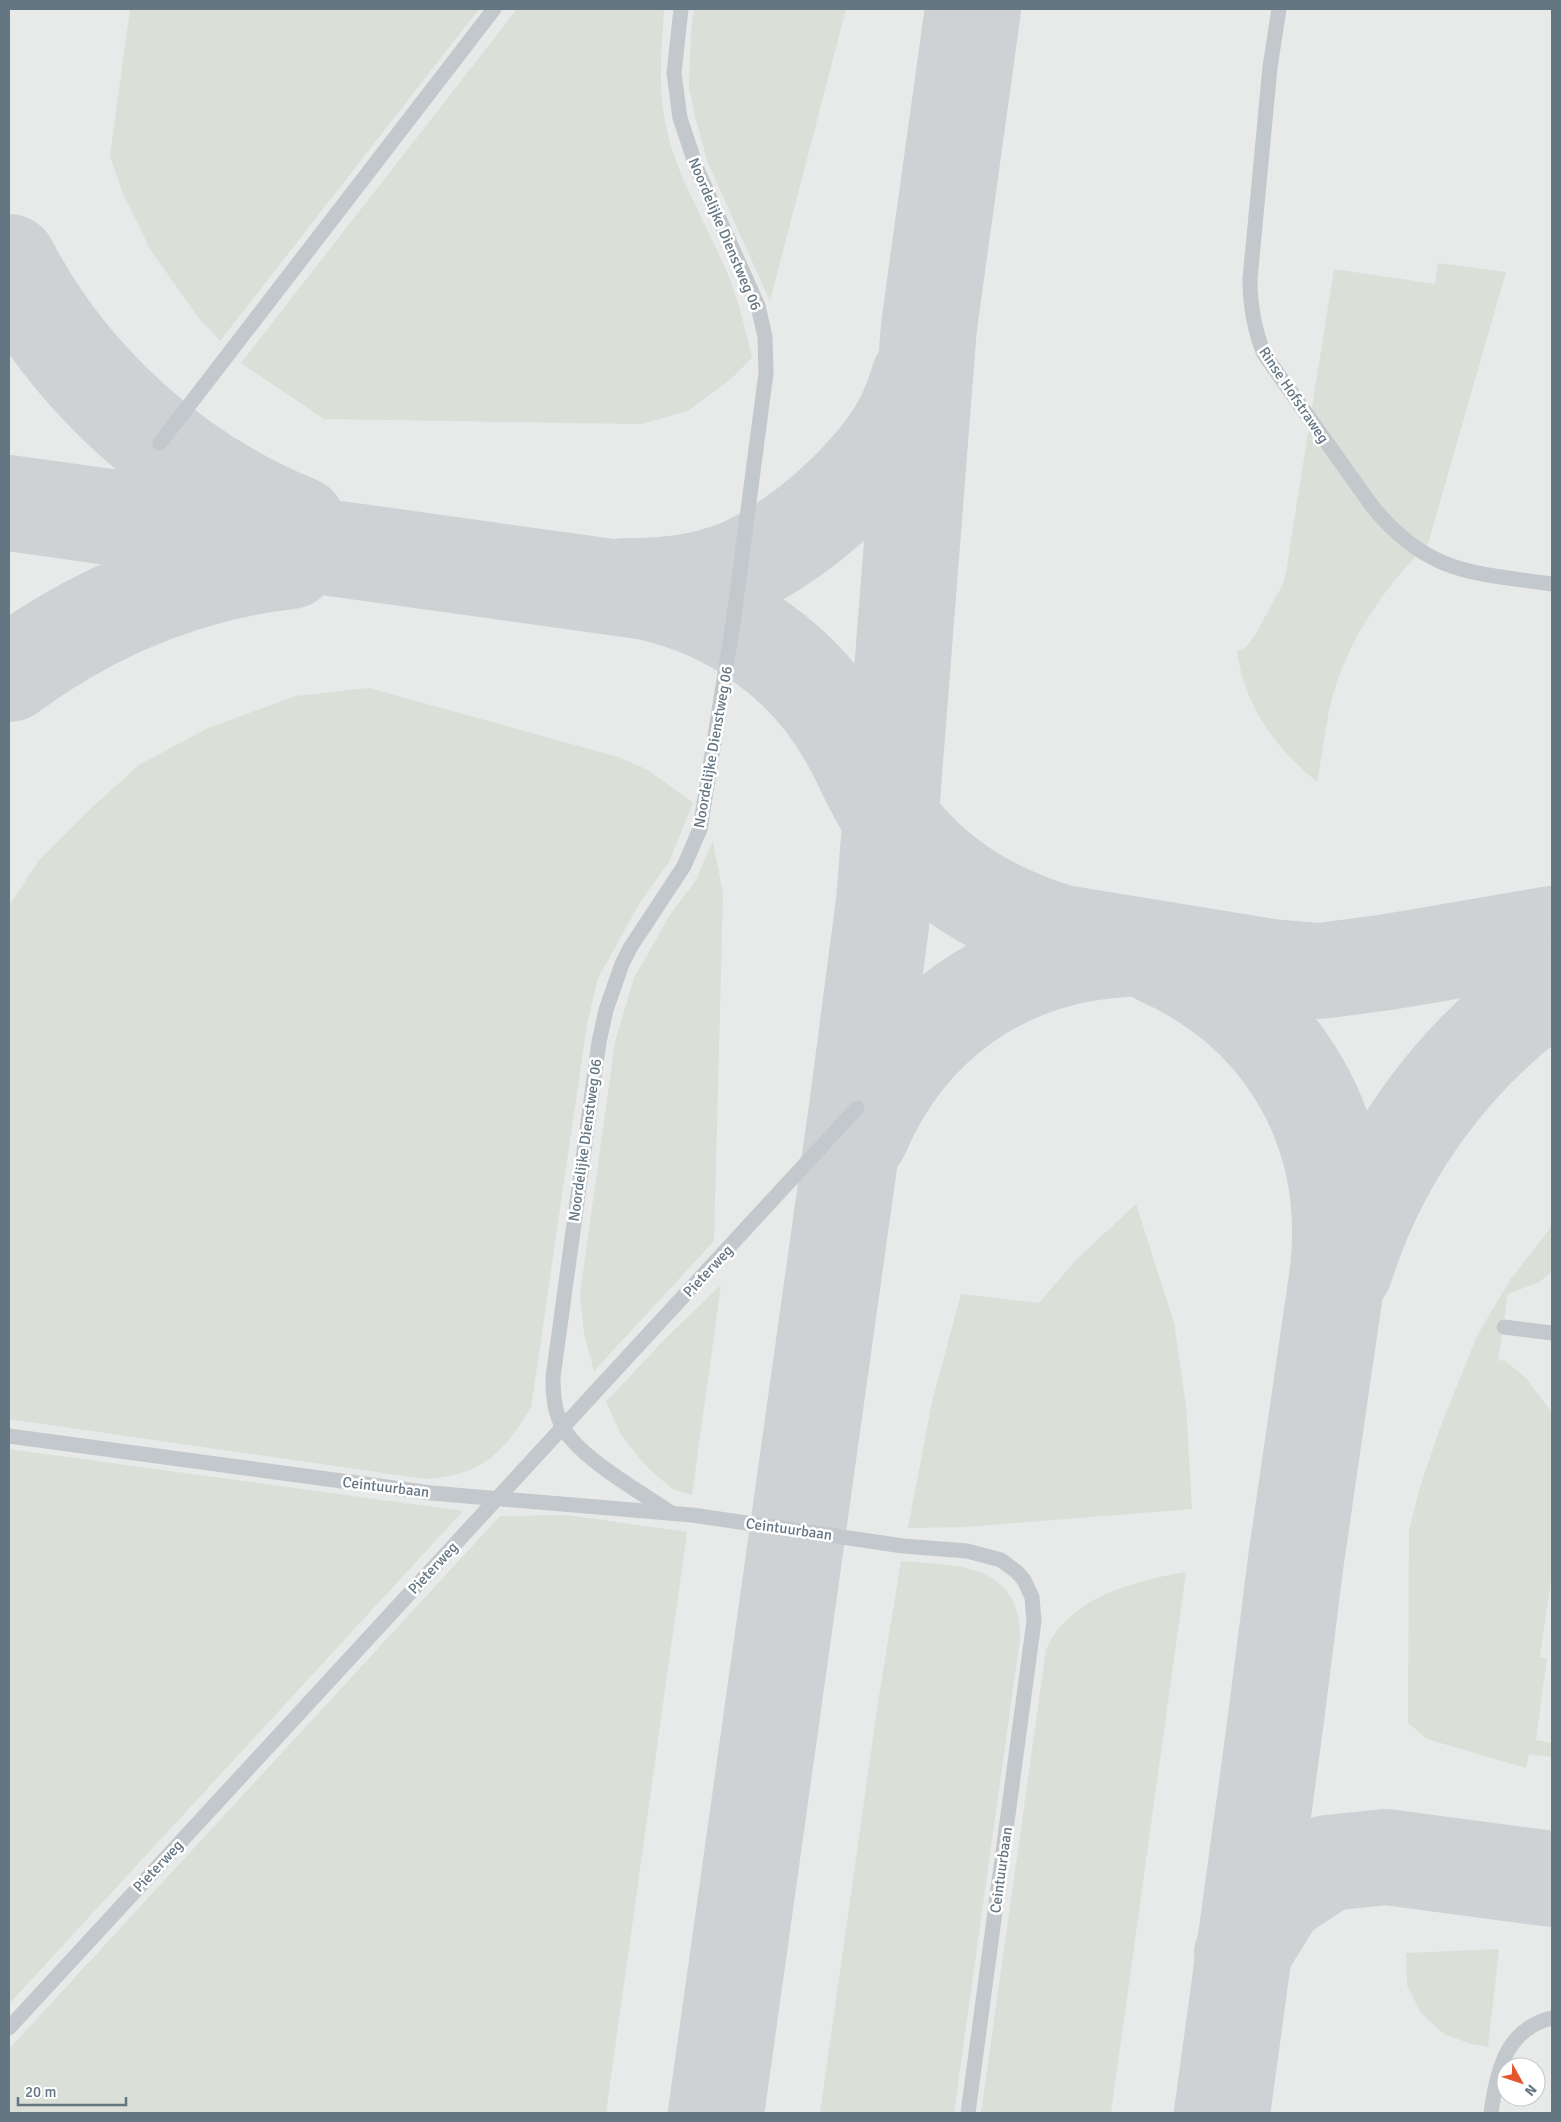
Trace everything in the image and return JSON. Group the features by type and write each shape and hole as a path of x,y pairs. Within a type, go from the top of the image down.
{"lane":[{"path":"160,443 494,9"},
{"name":"Noordelijke Dienstweg 06","path":"670,1513 585,1452 563,1427 554,1403 553,1377 598,1042 608,1002 622,964 634,942 684,866 700,829 733,624 766,373 765,337 758,306 694,162 680,118 674,73 681,9"},
{"name":"Rinse Hofstraweg","path":"1279,9 1270,67 1250,279 1250,303 1255,332 1264,354 1372,506 1389,527 1406,542 1449,566 1467,572 1552,584"},
{"name":"Pieterweg","path":"9,2028 858,1108"},
{"path":"1504,1326 1552,1333"},
{"name":"Ceintuurbaan","path":"9,1436 431,1493 670,1513 903,1546 981,1554 1009,1566 1024,1580 1029,1589 1034,1607 1032,1640 968,2113"},
{"path":"1491,2113 1496,2077 1509,2048 1534,2022 1552,2018"}],"shaded area":[{"path":"9,9 1552,9 1552,2113 9,2113"},
{"path":"130,9 479,9 220,341 198,317 150,249 123,194 110,156"},
{"path":"517,9 664,9 661,89 668,135 690,194 718,251 730,281 741,313 752,358 731,379 688,411 641,424 324,419 241,363"},
{"path":"694,9 846,9 770,301 708,163 694,113 689,86 691,31"},
{"path":"1438,263 1506,272 1428,544 1382,597 1369,616 1347,658 1331,702 1317,782 1288,755 1264,725 1247,691 1237,652 1246,647 1254,637 1283,584 1334,269 1435,284"},
{"path":"369,688 618,757 648,770 693,803 669,862 641,901 598,978 587,1024 531,1408 510,1438 488,1460 462,1473 425,1479 9,1419 9,906 39,860 88,811 139,765 208,728 296,696"},
{"path":"713,841 723,894 714,1241 594,1371 584,1334 580,1294 615,1042 634,978 670,915 696,880"},
{"path":"1136,1204 1174,1323 1186,1405 1192,1509 965,1527 908,1528 932,1402 961,1294 1039,1303 1076,1260"},
{"path":"1552,1226 1552,1272 1539,1282 1508,1294 1498,1360 1505,1361 1526,1378 1552,1413 1552,1572 1540,1657 1547,1658 1536,1740 1552,1743 1552,1757 1529,1754 1526,1768 1427,1739 1408,1723 1409,1531 1420,1487 1440,1428 1477,1336 1510,1280"},
{"path":"721,1285 692,1495 672,1489 645,1465 622,1436 606,1402 664,1340"},
{"path":"9,1449 463,1511 9,2004"},
{"path":"567,1515 687,1532 606,2113 9,2113 9,2049 500,1516"},
{"path":"901,1561 944,1565 983,1573 998,1582 1010,1595 1018,1614 1020,1639 954,2113 820,2113 879,1696"},
{"path":"1186,1572 1111,2113 981,2113 1046,1650 1056,1632 1070,1617 1087,1604 1105,1594 1125,1587"},
{"path":"1499,1949 1488,2047 1471,2044 1444,2034 1421,2013 1407,1985 1406,1953"}],"taxiway":[{"path":"716,2113 857,1108 884,902 929,326 973,9"},
{"path":"9,262 34,305 63,345 95,383 131,418 169,450 210,479 253,503 298,524"},
{"path":"625,586 677,584 702,579 727,572 751,562 776,548 828,509 873,463 891,439 904,417 919,378"},
{"path":"9,503 647,592 708,612 736,626 762,643 787,663 809,685 830,710 847,737 885,810 909,841 927,859 947,876 990,904 1037,925 1062,933 1271,967 1320,971 1388,962 1552,934"},
{"path":"9,674 73,632 142,599 214,575 290,561"},
{"path":"861,1135 881,1095 905,1060 933,1029 965,1003 1000,982 1039,965 1080,954 1124,949"},
{"path":"1159,957 1204,981 1243,1011 1275,1045 1302,1084 1321,1126 1334,1172 1340,1220 1338,1271 1296,1560 1222,2113"},
{"path":"1345,1269 1360,1227 1379,1186 1400,1147 1425,1110 1453,1075 1483,1043 1516,1013 1552,986"},
{"path":"1242,1954 1278,1896 1328,1863 1386,1857 1552,1879"}]}
